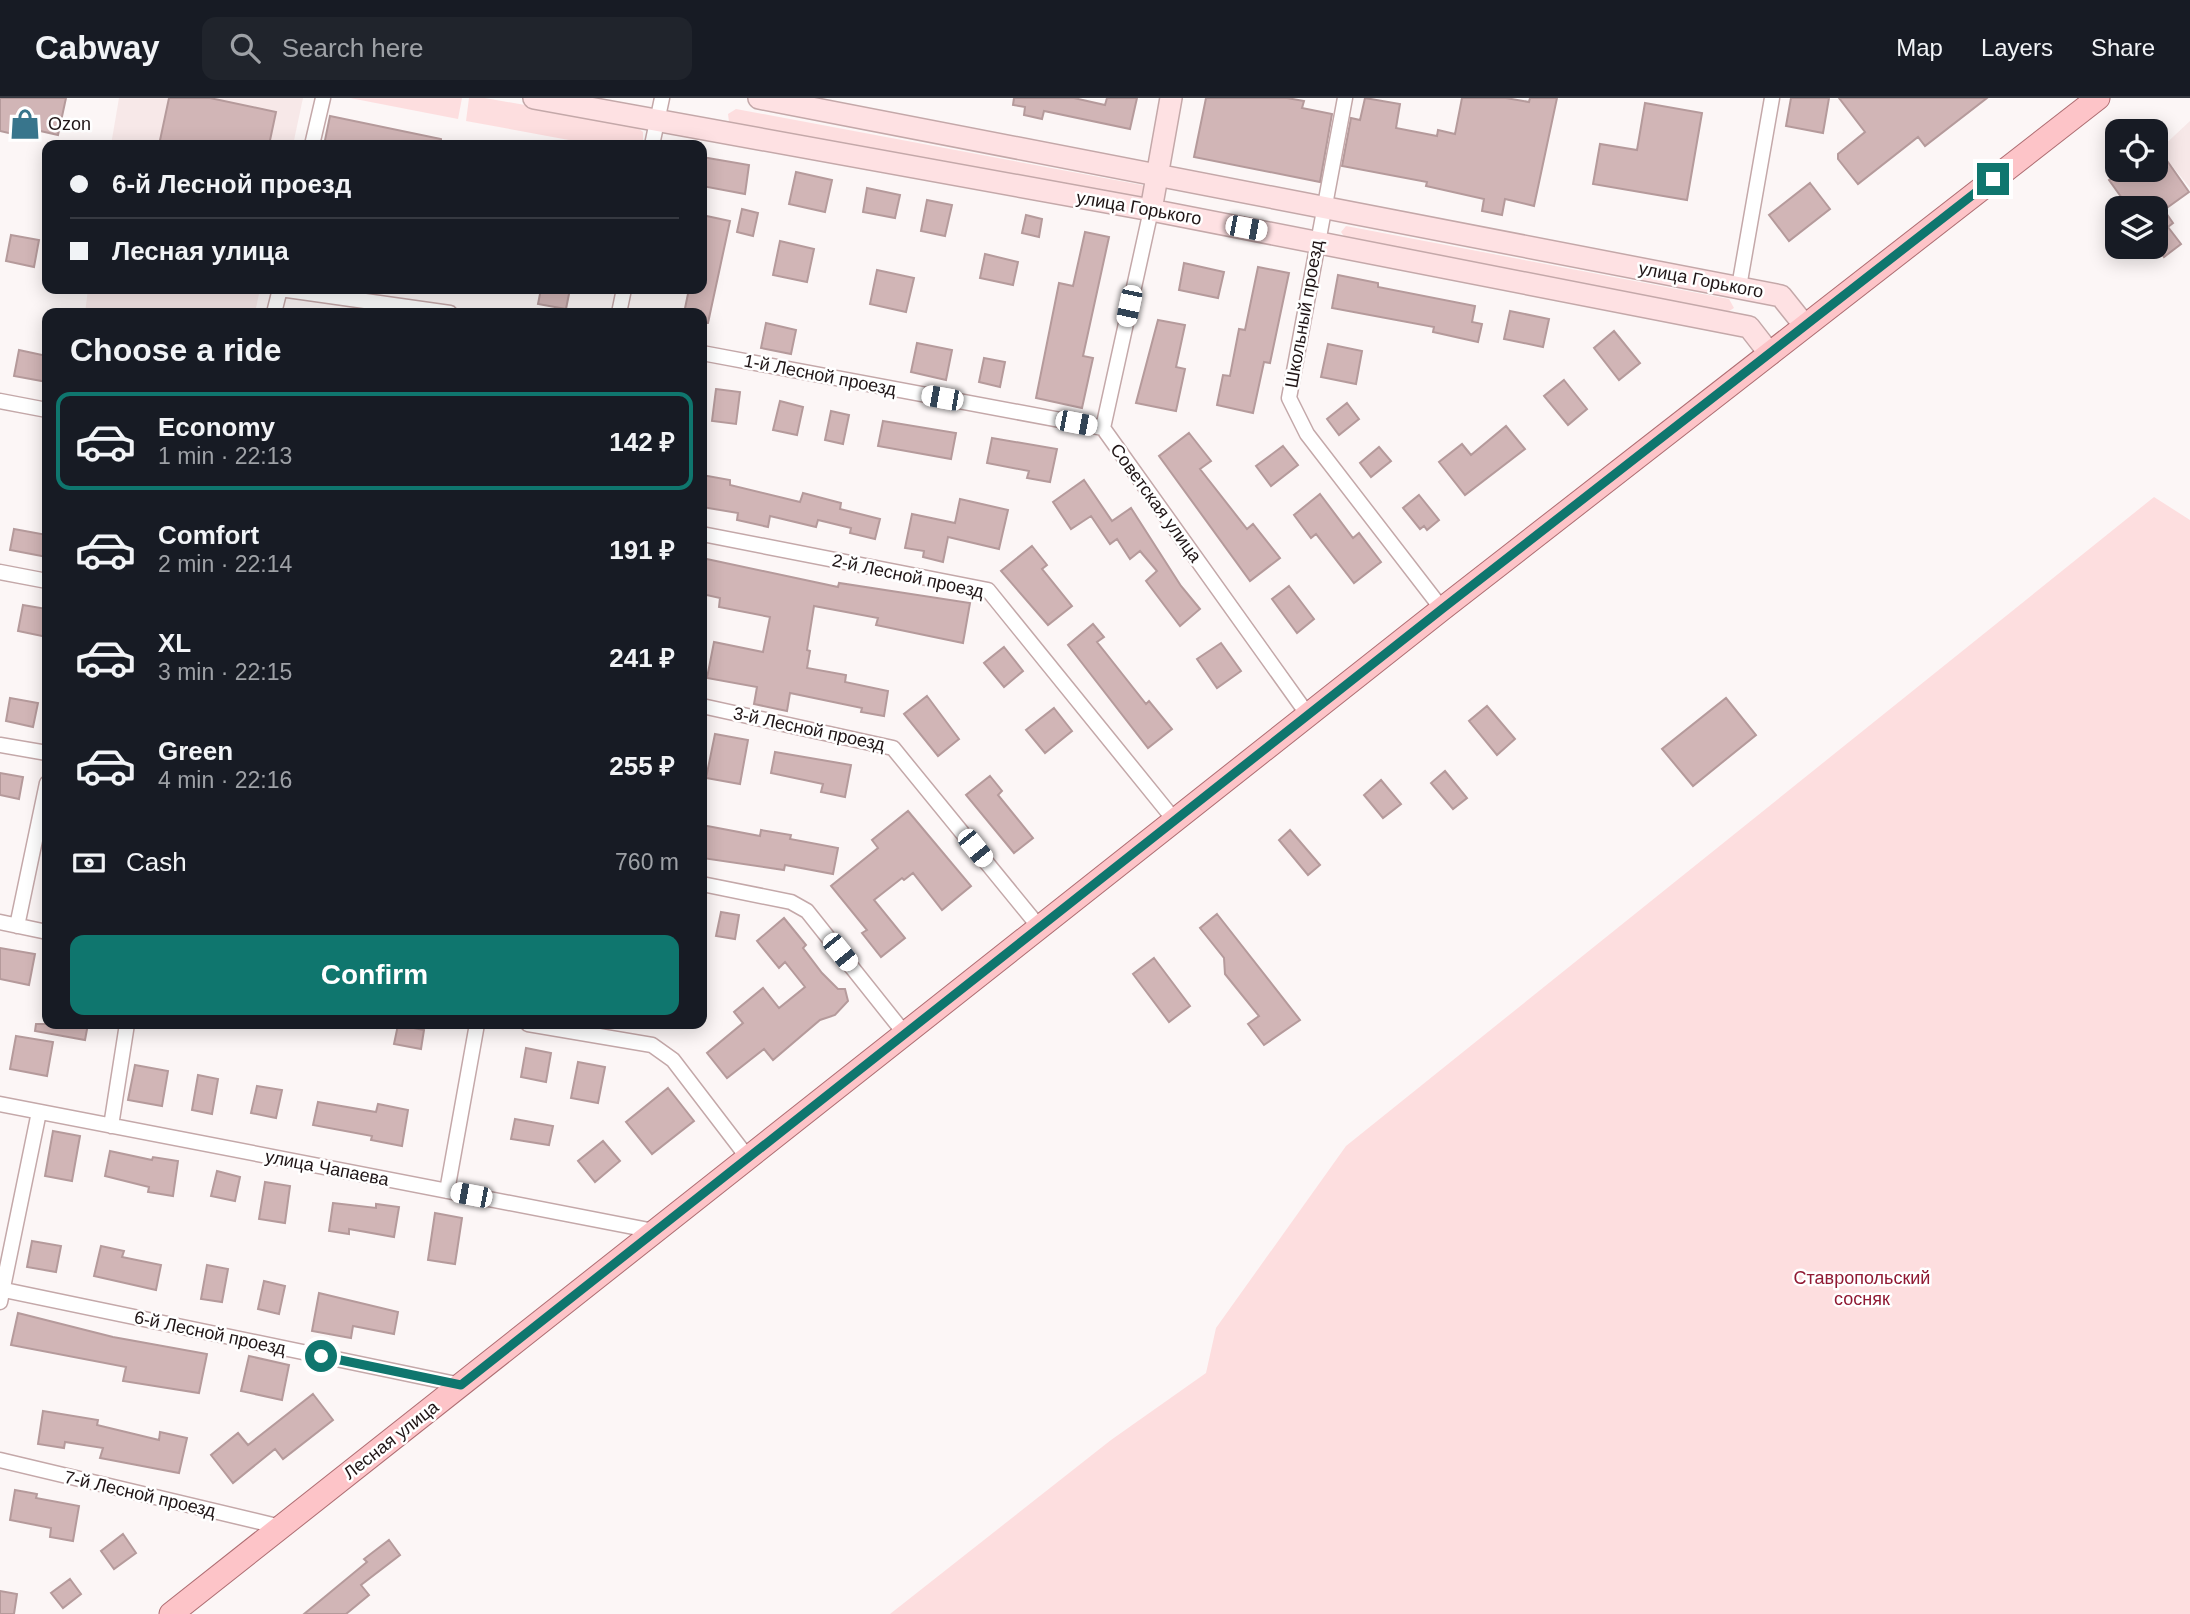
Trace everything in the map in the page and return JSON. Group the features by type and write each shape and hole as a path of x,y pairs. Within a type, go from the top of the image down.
{"main road":[{"name":"улица Горького","path":"534,98 1317,241 1749,327 1770,354"},
{"name":"улица Горького","path":"759,98 1157,178 1781,296 1805,326"},
{"name":"Советская улица","path":"1151,210 1171,98"},
{"name":"Лесная улица","path":"171,1614 1442,609 2098,98"}],"street":[{"path":"313,140 323,98"},
{"path":"653,140 662,98"},
{"name":"Школьный проезд","path":"1345,98 1289,398 1307,434 1442,609"},
{"path":"1739,288 1772,98"},
{"name":"Советская улица","path":"1151,210 1102,428 1308,715"},
{"path":"315,294 415,308"},
{"name":"1-й Лесной проезд","path":"707,354 1102,428"},
{"path":"0,401 42,409"},
{"name":"2-й Лесной проезд","path":"707,535 988,590 1176,822"},
{"path":"0,572 42,580"},
{"name":"3-й Лесной проезд","path":"707,707 893,748 1040,928"},
{"path":"0,745 42,752"},
{"path":"18,926 42,808"},
{"path":"707,885 791,902 807,911 905,1034"},
{"path":"0,922 42,931"},
{"path":"111,1126 126,1029"},
{"path":"447,1191 476,1029"},
{"path":"558,1029 652,1045 673,1060 748,1158"},
{"name":"улица Чапаева","path":"0,1104 654,1231"},
{"path":"1,1294 39,1112"},
{"name":"6-й Лесной проезд","path":"1,1294 461,1385"},
{"name":"7-й Лесной проезд","path":"0,1460 281,1527"}],"shaded area":[{"path":"119,98 303,98 294,140 112,140"},
{"path":"2190,121 2190,188 2168,161 2168,142"},
{"path":"87,294 259,294 256,308 86,308"}],"green space":[{"path":"350,98 462,98 458,119"},
{"path":"469,98 485,98 633,124 643,132 643,140 569,140 466,121"},
{"path":"736,109 1142,185 1146,189 1143,199 729,122 728,114"},
{"path":"1346,226 1729,299 1734,308 1726,313 1346,239 1341,232"},
{"name":"Ставропольский сосняк","path":"2154,497 2190,520 2190,1614 890,1614 1111,1440 1206,1373 1216,1328 1346,1146"}],"building":[{"path":"0,98 66,98 58,135 27,128 26,137 0,131"},
{"path":"169,98 210,98 276,112 270,140 160,140"},
{"path":"1014,98 1074,98 1105,105 1107,98 1137,98 1130,129 1044,111 1042,119 1024,115 1025,107 1013,105"},
{"path":"1206,98 1287,98 1304,101 1302,108 1332,114 1320,182 1194,157"},
{"path":"1365,98 1400,104 1396,128 1437,136 1438,130 1455,134 1462,98 1506,98 1529,102 1530,98 1557,98 1534,206 1505,199 1502,215 1482,211 1484,199 1426,186 1427,182 1342,166 1351,118 1360,120"},
{"path":"1791,98 1829,98 1823,133 1786,126"},
{"path":"1839,98 1987,98 1925,146 1918,137 1858,184 1838,159 1838,154 1865,132"},
{"path":"1645,103 1702,113 1687,200 1593,184 1600,144 1637,150"},
{"path":"330,116 441,139 441,140 325,140"},
{"path":"707,158 749,165 745,194 707,187"},
{"path":"2168,162 2189,192 2168,207 2168,196 2120,196 2110,182 2168,182"},
{"path":"796,172 832,180 825,212 789,204"},
{"path":"1810,183 1830,209 1789,241 1769,215"},
{"path":"867,188 900,195 895,218 863,212"},
{"path":"927,200 952,205 945,236 921,231"},
{"path":"742,209 758,213 753,236 737,232"},
{"path":"1026,215 1042,219 1039,237 1022,233"},
{"path":"707,216 730,221 708,323 707,308 685,308 688,294 707,294"},
{"path":"2168,227 2181,244 2168,254"},
{"path":"1085,232 1109,237 1083,356 1093,358 1082,408 1036,398 1059,283 1073,286"},
{"path":"11,235 39,240 34,267 6,261"},
{"path":"780,241 814,249 807,282 773,275"},
{"path":"985,254 1018,262 1013,285 980,278"},
{"path":"1184,263 1224,272 1218,298 1179,290"},
{"path":"1258,267 1289,273 1270,363 1264,362 1253,413 1217,405 1223,375 1230,376 1239,329 1245,330"},
{"path":"877,270 914,278 906,312 870,304"},
{"path":"1338,275 1378,283 1378,287 1475,306 1472,322 1482,324 1478,342 1433,332 1434,327 1332,308"},
{"path":"540,294 569,294 566,308 538,304"},
{"path":"1510,311 1549,319 1543,347 1504,339"},
{"path":"1158,320 1185,325 1176,367 1185,369 1176,411 1136,403"},
{"path":"766,323 796,330 791,354 761,348"},
{"path":"1614,331 1640,363 1619,380 1594,348"},
{"path":"917,343 952,350 946,380 911,372"},
{"path":"1328,344 1362,351 1356,384 1321,377"},
{"path":"19,350 42,355 42,381 14,376"},
{"path":"984,358 1005,362 1000,387 979,382"},
{"path":"1564,380 1587,409 1568,425 1544,396"},
{"path":"716,389 740,392 736,424 712,421"},
{"path":"780,401 803,407 797,435 773,430"},
{"path":"1347,403 1359,419 1339,435 1327,419"},
{"path":"831,411 849,415 843,444 825,440"},
{"path":"883,421 956,433 951,459 878,446"},
{"path":"1506,426 1525,449 1465,495 1439,462 1462,444 1471,455"},
{"path":"1189,433 1211,461 1200,469 1247,529 1253,524 1280,558 1250,581 1159,456"},
{"path":"992,438 1057,449 1050,482 1027,478 1029,471 987,463"},
{"path":"1283,446 1298,465 1271,486 1256,466"},
{"path":"1379,447 1391,461 1371,477 1360,463"},
{"path":"707,476 730,480 730,485 800,502 803,493 841,503 840,509 880,519 875,539 850,533 851,528 818,520 816,527 770,516 768,527 737,520 738,513 707,508"},
{"path":"1084,480 1112,521 1131,508 1181,586 1200,609 1180,626 1146,581 1157,571 1140,551 1130,559 1117,539 1110,544 1091,516 1071,529 1053,502"},
{"path":"1320,494 1353,538 1359,533 1381,562 1354,583 1316,534 1311,538 1294,515"},
{"path":"1419,495 1439,520 1427,530 1424,526 1420,529 1403,508"},
{"path":"960,499 1008,510 999,549 948,537 943,562 923,557 924,551 905,548 912,514 955,523"},
{"path":"14,529 42,534 42,556 10,550"},
{"path":"1032,546 1047,565 1042,569 1072,606 1048,625 1001,571"},
{"path":"707,559 838,587 839,583 970,603 963,643 876,625 878,618 814,606 807,668 846,675 845,682 888,691 884,716 861,712 862,708 790,693 787,711 754,704 757,687 707,678 714,642 763,652 770,617 719,607 720,598 707,595"},
{"path":"1289,586 1314,619 1297,633 1272,599"},
{"path":"23,605 42,608 42,636 18,631"},
{"path":"1093,624 1104,637 1097,642 1146,704 1149,701 1172,729 1148,748 1068,645"},
{"path":"1221,643 1241,671 1217,688 1197,659"},
{"path":"1004,647 1023,671 1004,687 984,663"},
{"path":"927,696 959,739 938,756 904,714"},
{"path":"10,698 38,703 33,727 6,721"},
{"path":"1726,698 1756,735 1693,786 1662,749"},
{"path":"1487,706 1515,739 1497,755 1469,721"},
{"path":"1054,708 1072,731 1045,753 1026,730"},
{"path":"715,734 748,740 740,784 707,778"},
{"path":"775,752 851,765 845,797 821,792 823,784 771,773"},
{"path":"1445,771 1467,798 1453,809 1431,783"},
{"path":"0,773 23,777 19,799 0,795"},
{"path":"990,776 1002,791 998,795 1033,838 1014,853 966,795"},
{"path":"1381,780 1401,804 1383,818 1364,795"},
{"path":"908,811 971,886 942,910 913,873 904,880 902,878 874,900 905,938 881,957 862,933 867,930 831,886 878,848 872,840"},
{"path":"707,826 760,836 761,830 791,835 790,839 838,848 833,874 785,865 784,870 707,859"},
{"path":"1290,830 1320,865 1308,875 1279,840"},
{"path":"721,912 739,915 735,939 716,936"},
{"path":"1217,914 1300,1020 1264,1045 1248,1024 1259,1016 1225,974 1224,958 1200,928"},
{"path":"784,918 806,945 803,948 822,973 838,989 845,989 848,1001 835,1015 820,1020 773,1060 764,1049 727,1078 707,1053 743,1023 734,1012 763,988 779,1008 805,987 785,962 779,968 757,941"},
{"path":"0,948 35,954 29,985 0,979"},
{"path":"1154,958 1190,1006 1169,1022 1133,974"},
{"path":"36,1024 42,1024 42,1029 87,1029 85,1040 35,1031"},
{"path":"397,1029 424,1030 421,1049 394,1044"},
{"path":"16,1036 53,1042 47,1076 10,1069"},
{"path":"526,1048 551,1053 546,1082 521,1077"},
{"path":"578,1062 605,1067 598,1103 571,1098"},
{"path":"135,1065 168,1071 162,1106 128,1100"},
{"path":"198,1075 218,1079 212,1114 192,1110"},
{"path":"257,1086 282,1090 276,1118 251,1113"},
{"path":"668,1088 694,1121 652,1154 626,1122"},
{"path":"318,1102 376,1112 378,1104 408,1110 402,1146 371,1140 372,1136 313,1125"},
{"path":"515,1119 553,1126 549,1145 511,1139"},
{"path":"53,1131 80,1136 72,1181 45,1176"},
{"path":"603,1141 620,1161 595,1182 578,1161"},
{"path":"110,1151 152,1160 153,1157 178,1161 173,1196 148,1192 149,1187 105,1176"},
{"path":"217,1171 240,1177 235,1201 211,1196"},
{"path":"265,1182 290,1186 285,1223 259,1219"},
{"path":"333,1203 376,1208 376,1204 399,1207 394,1237 349,1229 349,1234 329,1231"},
{"path":"435,1213 462,1218 455,1264 428,1260"},
{"path":"32,1241 61,1246 56,1272 27,1267"},
{"path":"101,1246 124,1251 122,1257 161,1265 156,1290 94,1276"},
{"path":"207,1265 228,1269 222,1302 201,1299"},
{"path":"264,1281 285,1286 279,1314 258,1309"},
{"path":"319,1293 398,1312 394,1334 353,1326 351,1338 312,1331"},
{"path":"18,1313 113,1337 207,1354 199,1393 123,1381 126,1367 11,1345"},
{"path":"249,1356 289,1365 282,1400 241,1391"},
{"path":"313,1394 333,1420 283,1459 275,1449 233,1483 211,1455 238,1433 248,1445"},
{"path":"43,1411 98,1420 97,1425 159,1440 160,1432 187,1438 179,1473 100,1458 103,1448 65,1442 64,1448 38,1444"},
{"path":"15,1490 37,1494 36,1498 79,1506 73,1541 50,1537 51,1528 10,1520"},
{"path":"123,1534 136,1553 114,1569 101,1551"},
{"path":"389,1540 400,1555 361,1585 369,1595 346,1614 304,1614 367,1562 364,1559"},
{"path":"70,1579 81,1594 63,1608 51,1593"},
{"path":"0,1591 17,1594 14,1614 0,1614"}],"place":[{"name":"Ozon","path":"25,124"}],"route":[{"path":"321,1356 461,1385 1442,609 1993,179"}]}
